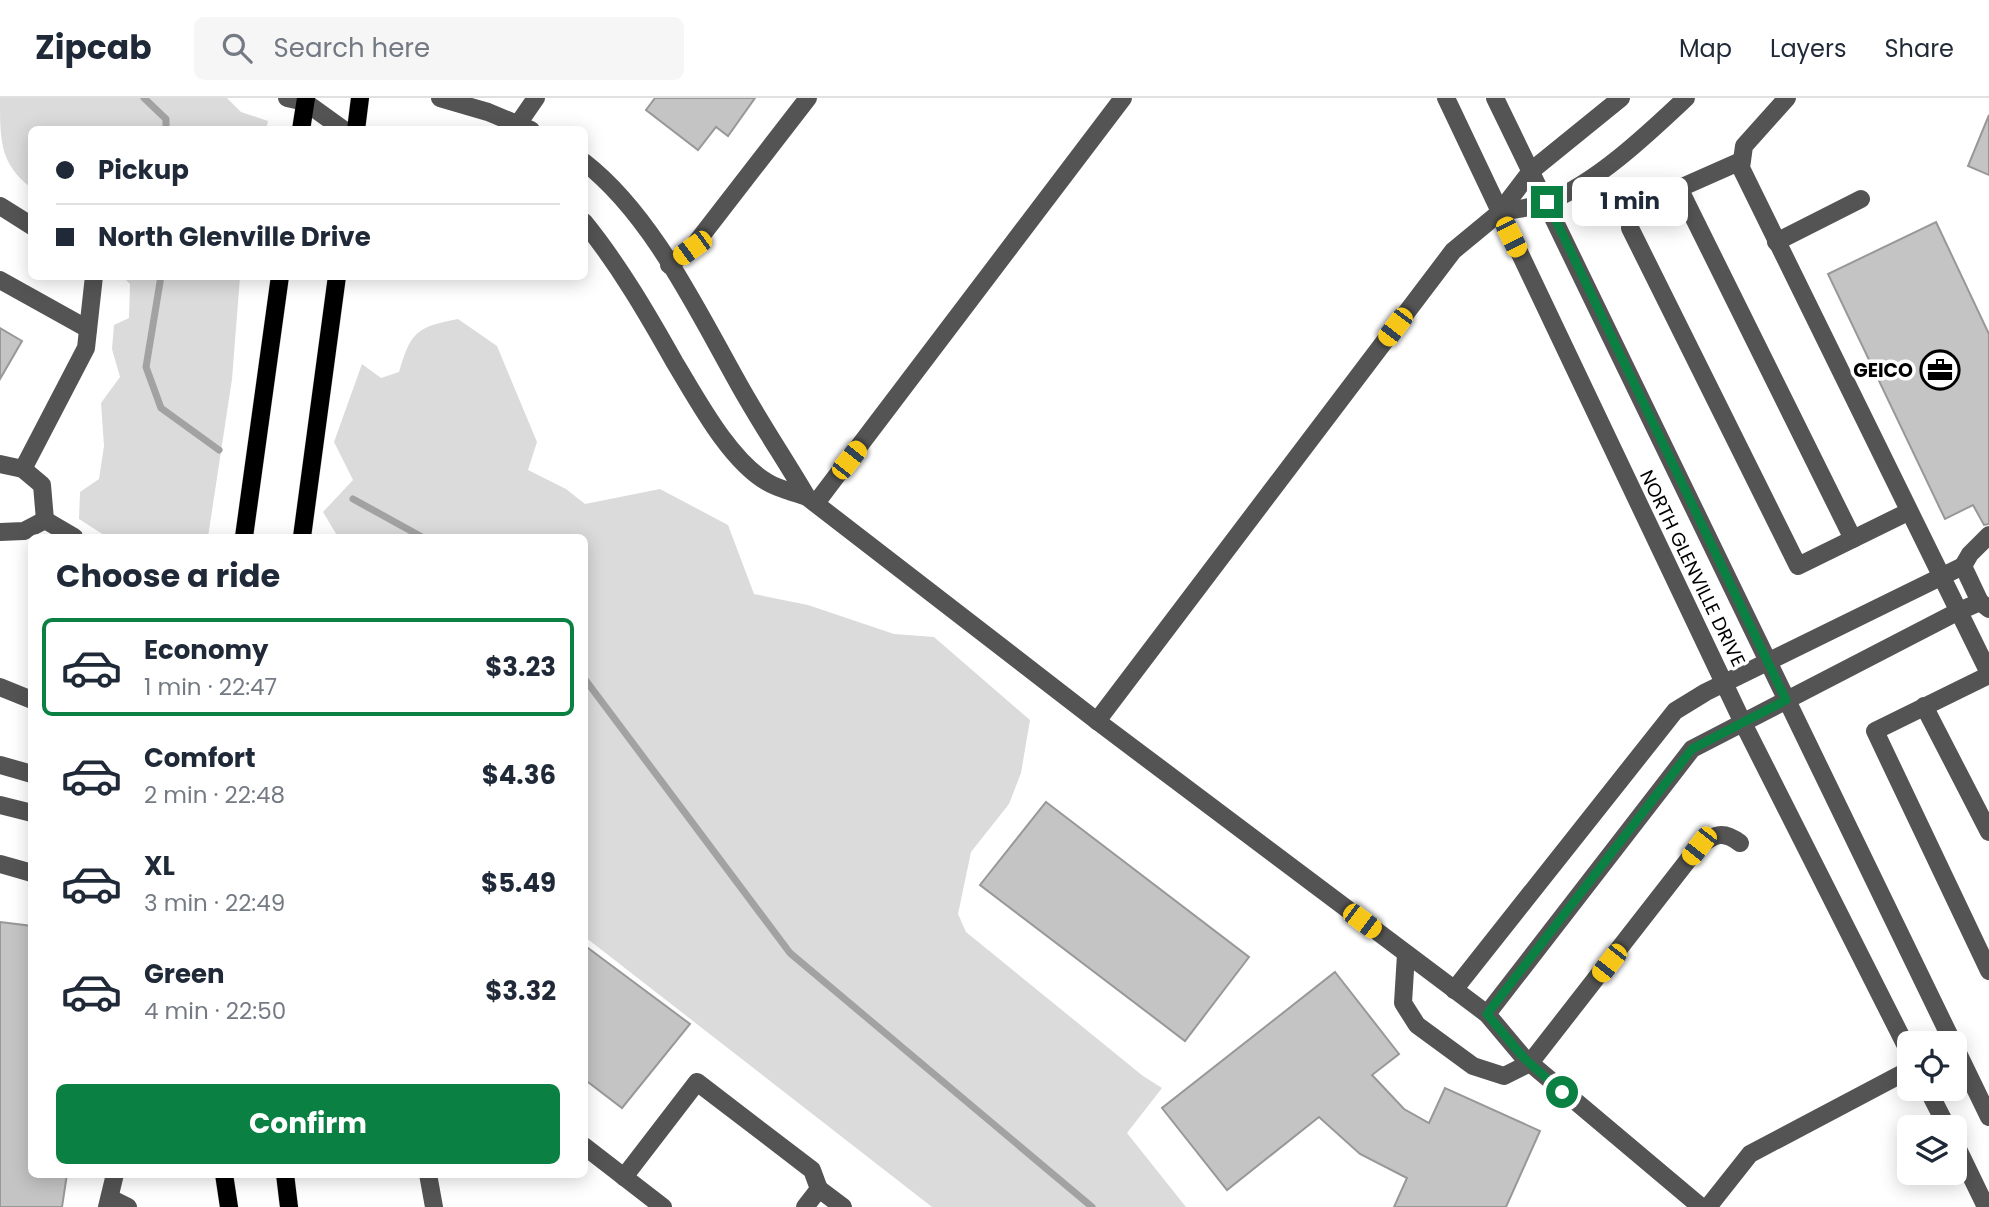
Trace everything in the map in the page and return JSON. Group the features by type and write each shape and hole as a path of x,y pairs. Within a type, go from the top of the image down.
{"main road":[{"path":"356,126 360,98"},
{"path":"301,126 304,99"},
{"path":"244,534 279,280"},
{"path":"302,534 336,280"},
{"path":"225,1178 229,1207"},
{"path":"285,1178 289,1207"}],"street":[{"path":"440,98 521,126"},
{"path":"524,126 536,98"},
{"path":"669,265 692,248 808,98"},
{"path":"811,500 1123,98"},
{"name":"NORTH GLENVILLE DRIVE","path":"1446,98 1743,723 1898,1031"},
{"name":"NORTH GLENVILLE DRIVE","path":"1495,98 1947,1031"},
{"path":"1097,721 1453,251 1499,213 1531,171 1621,98"},
{"path":"1499,213 1547,202 1599,171 1686,98"},
{"path":"1787,98 1744,146 1741,161 1746,181 1989,674 1875,731 1989,971"},
{"path":"304,99 339,126"},
{"path":"1741,161 1646,203 1633,213 1630,228 1798,566 1908,512"},
{"path":"588,165 605,178 636,215 811,500"},
{"path":"1679,188 1853,539"},
{"path":"1776,242 1861,199"},
{"path":"0,206 28,224"},
{"path":"588,228 620,272 696,400 725,440 767,483 811,500 1097,721 1487,1014 1530,1063 1701,1207"},
{"path":"0,280 88,329"},
{"path":"23,469 86,348 94,280"},
{"path":"0,464 23,469 42,485 45,520"},
{"path":"0,532 24,531 45,520"},
{"path":"45,520 69,534"},
{"path":"1454,990 1675,711 1725,683 1963,566 1970,554 1989,535"},
{"path":"1487,1014 1692,749 1957,612 1985,606 1963,566"},
{"path":"0,687 28,698"},
{"path":"1924,706 1989,832"},
{"path":"0,765 28,773"},
{"path":"0,805 28,812"},
{"path":"1406,954 1403,1003 1417,1025 1473,1066 1504,1076 1530,1063 1699,846 1715,834 1729,835 1740,843"},
{"path":"0,864 28,872"},
{"name":"NORTH GLENVILLE DRIVE","path":"1967,1065 1982,1087 1989,1117"},
{"path":"1707,1207 1750,1154 1897,1076"},
{"path":"624,1177 697,1082 812,1170 819,1189 842,1207"},
{"path":"588,1149 663,1207"},
{"path":"1967,1168 1986,1207"},
{"path":"114,1178 108,1202 128,1207"},
{"path":"429,1178 434,1207"},
{"path":"805,1207 819,1189"}],"shaded area":[{"path":"0,98 227,98 241,112 268,121 267,126 28,126 28,185 13,170 8,160 0,127"},
{"path":"126,280 240,280 232,379 208,534 102,534 79,519 80,492 99,479 104,446 101,403 120,377 112,349 114,325 129,318 130,284"},
{"path":"458,319 497,346 537,442 528,470 566,489 585,504 660,489 728,525 754,594 808,605 894,634 934,637 1030,720 1021,773 1009,804 971,852 958,914 966,932 1143,1076 1162,1088 1127,1133 1186,1207 932,1207 588,939 588,534 336,534 323,512 353,480 334,442 362,364 381,378 399,372 412,340 433,325"}],"building":[{"path":"655,98 755,98 728,136 716,127 698,150 646,110"},
{"path":"1989,115 1989,175 1968,166"},
{"path":"1936,222 1989,334 1989,524 1984,525 1973,505 1945,519 1828,274"},
{"path":"0,328 22,341 0,379"},
{"path":"1046,802 1249,957 1185,1041 980,885"},
{"path":"0,922 28,926 28,1178 66,1178 62,1207 0,1207"},
{"path":"588,948 690,1024 622,1108 588,1082"},
{"path":"1335,972 1399,1054 1372,1075 1404,1109 1429,1123 1445,1088 1540,1131 1506,1207 1394,1207 1407,1178 1360,1154 1319,1117 1227,1190 1162,1108"}],"waterway":[{"path":"144,98 166,119 166,126"},
{"path":"160,280 146,367 161,408 219,450"},
{"path":"353,499 417,534"},
{"path":"588,683 790,953 1092,1207"}],"place":[{"name":"GEICO","path":"1940,370"}],"route":[{"path":"1547,202 1786,700 1692,749 1487,1014 1524,1058 1562,1092"}]}
